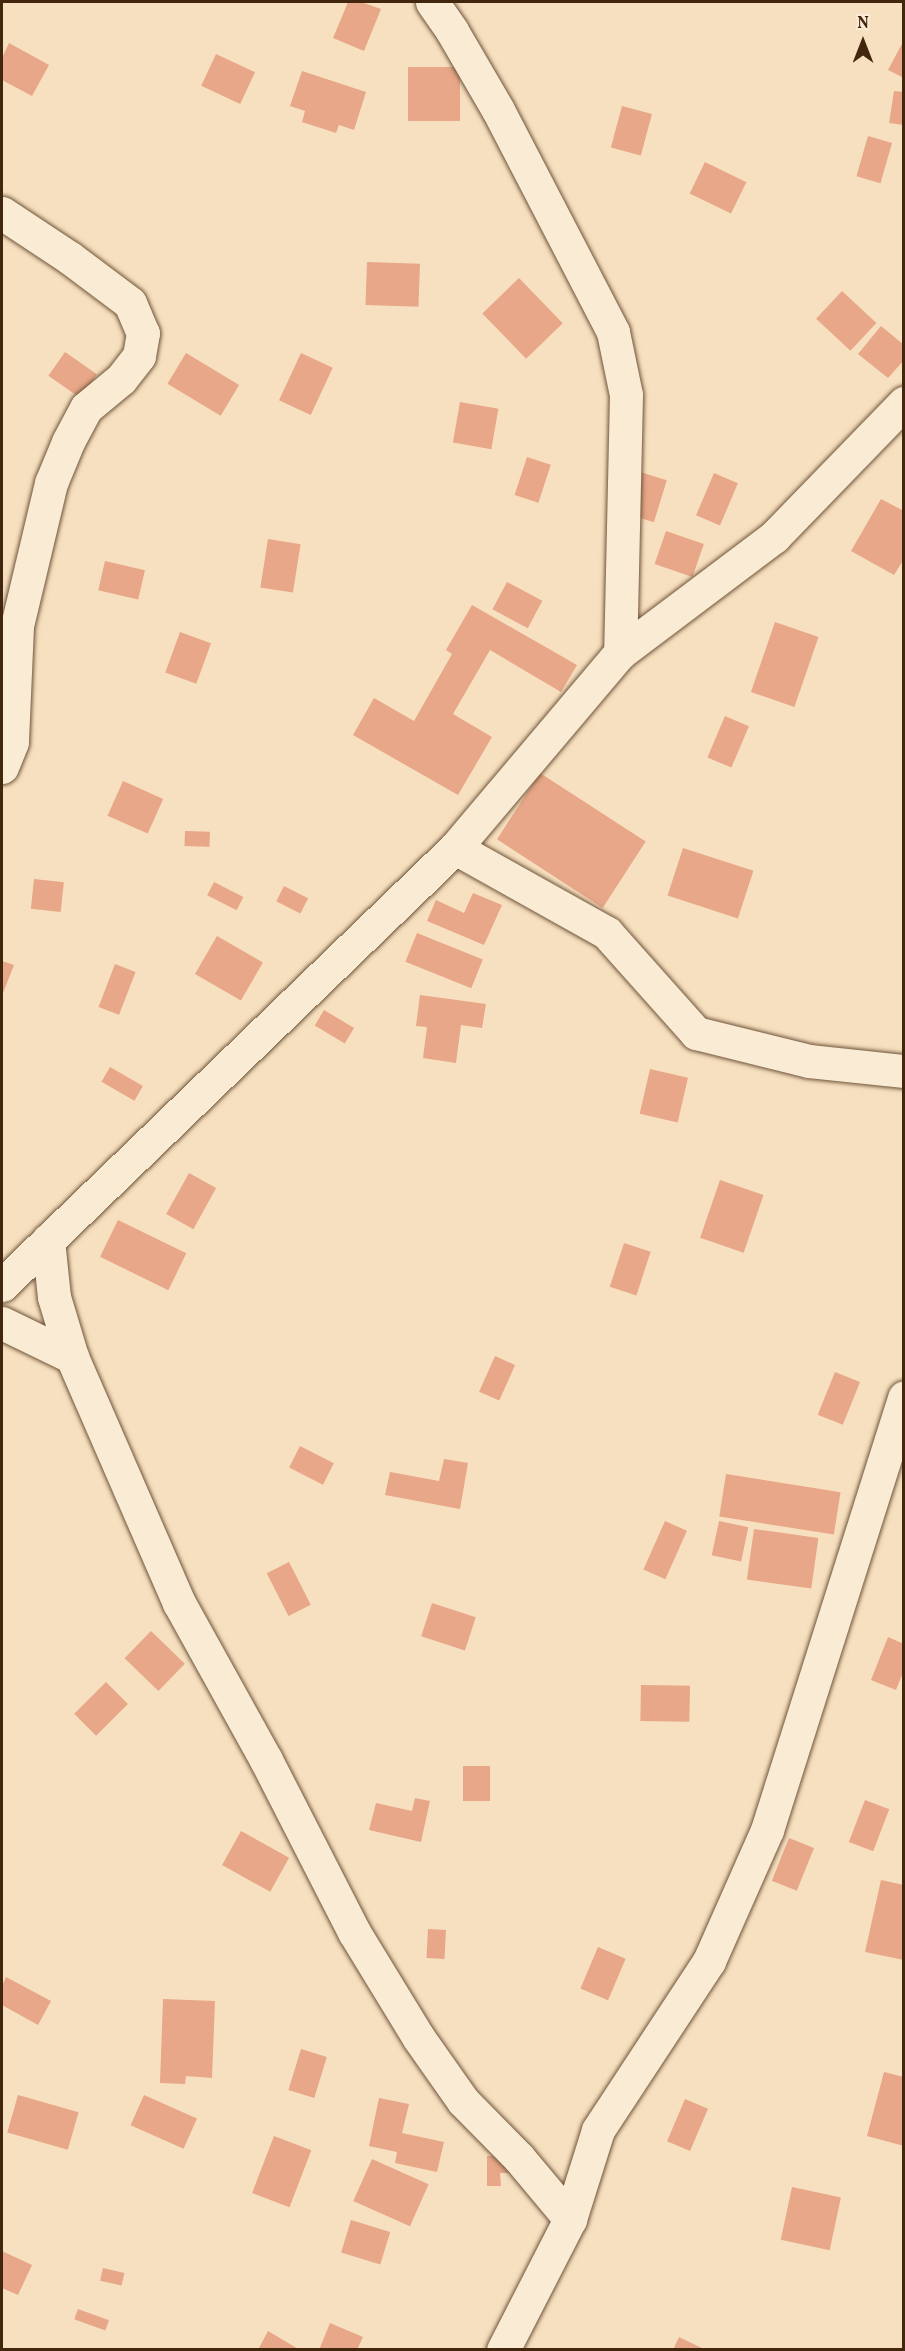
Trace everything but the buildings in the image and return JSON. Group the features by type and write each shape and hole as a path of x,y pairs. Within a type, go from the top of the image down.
{"street":[{"path":"432,2 452,31 498,110 613,332 626,395 620,653"},
{"path":"2,213 70,258 130,303 143,333 138,356 121,379 87,408 68,442 51,483 17,626 12,742 2,767"},
{"path":"2,1285 455,848 620,653 774,537 903,403"},
{"path":"455,848 607,933 696,1033 810,1061 903,1071"},
{"path":"48,1240 54,1297 72,1357 178,1603 267,1760 354,1932 418,2037 463,2101 519,2158 570,2219"},
{"path":"2,1323 72,1357"},
{"path":"503,2349 570,2219 598,2130 709,1961 767,1830 903,1397"}]}
